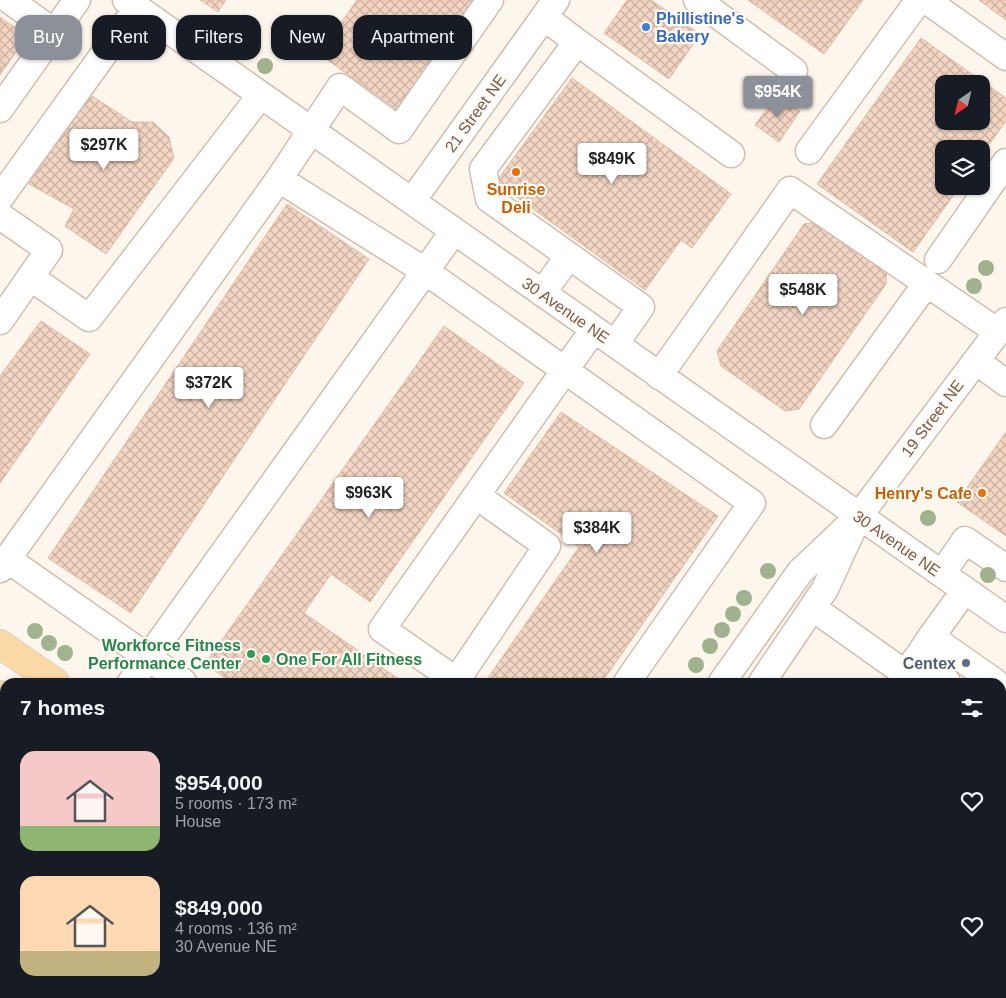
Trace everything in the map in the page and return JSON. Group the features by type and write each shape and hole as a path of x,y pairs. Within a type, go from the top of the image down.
{"main road":[{"path":"0,644 49,678"}],"street":[{"path":"9,0 30,15"},
{"path":"66,15 77,0"},
{"path":"177,678 4,564 279,179 340,88 399,130 490,0"},
{"path":"697,0 794,71"},
{"path":"809,151 919,0"},
{"path":"926,0 1006,57"},
{"path":"0,198 131,4"},
{"name":"30 Avenue NE","path":"131,4 1006,619"},
{"path":"550,8 577,42 731,154"},
{"name":"21 Street NE","path":"412,201 550,8"},
{"path":"451,678 382,629 564,372 641,307 489,199 483,169 577,42"},
{"path":"0,109 34,60"},
{"path":"30,277 89,318 261,95"},
{"path":"938,260 1006,162"},
{"path":"279,179 425,271 564,372 752,503 629,678"},
{"path":"659,376 790,190 1000,336"},
{"path":"0,216 49,250 0,321"},
{"path":"134,678 454,231"},
{"path":"542,293 569,256"},
{"path":"824,425 926,284"},
{"name":"19 Street NE","path":"725,678 800,572 858,516 976,361 1000,336"},
{"path":"976,361 1006,383"},
{"path":"460,678 547,546 477,496"},
{"name":"19 Street NE","path":"765,678 826,589 858,516"},
{"path":"942,574 965,540 1006,568"},
{"path":"913,672 931,637 964,590"},
{"path":"813,608 913,672 933,678"},
{"path":"931,637 989,678"}],"building":[{"path":"200,0 226,0 218,12"},
{"path":"357,0 479,0 468,15 353,15 353,60 436,60 399,111 327,60 343,60 343,20"},
{"path":"627,0 651,0 700,34 669,79 604,33"},
{"path":"748,0 863,0 824,54"},
{"path":"979,0 1006,0 1006,20"},
{"path":"0,17 15,28 15,53 0,75"},
{"path":"921,38 973,75 935,75 935,130 990,130 990,87 1006,98 1006,121 990,143 990,140 935,140 935,195 954,195 913,252 817,184"},
{"path":"572,78 731,194 692,248 681,240 645,290 496,182"},
{"path":"89,94 132,122 153,122 169,137 174,158 106,254 65,226 74,209 29,184"},
{"path":"777,95 800,111 779,142 755,125"},
{"path":"287,204 369,259 131,613 48,558"},
{"path":"820,221 887,266 886,284 799,409 785,411 721,366 717,351 804,224"},
{"path":"41,321 90,354 0,483 0,376"},
{"path":"444,326 524,383 370,602 331,574 304,613 397,678 225,678 205,664"},
{"path":"561,412 718,516 605,678 488,678 579,547 504,493"},
{"path":"1006,432 1006,536 957,502"}],"place":[{"name":"Phillistine's Bakery","path":"646,27"},
{"name":"Sunrise Deli","path":"516,172"},
{"name":"Henry's Cafe","path":"982,493"},
{"name":"Workforce Fitness Performance Center","path":"251,654"},
{"name":"One For All Fitness","path":"266,659"},
{"name":"Centex","path":"966,663"}]}
